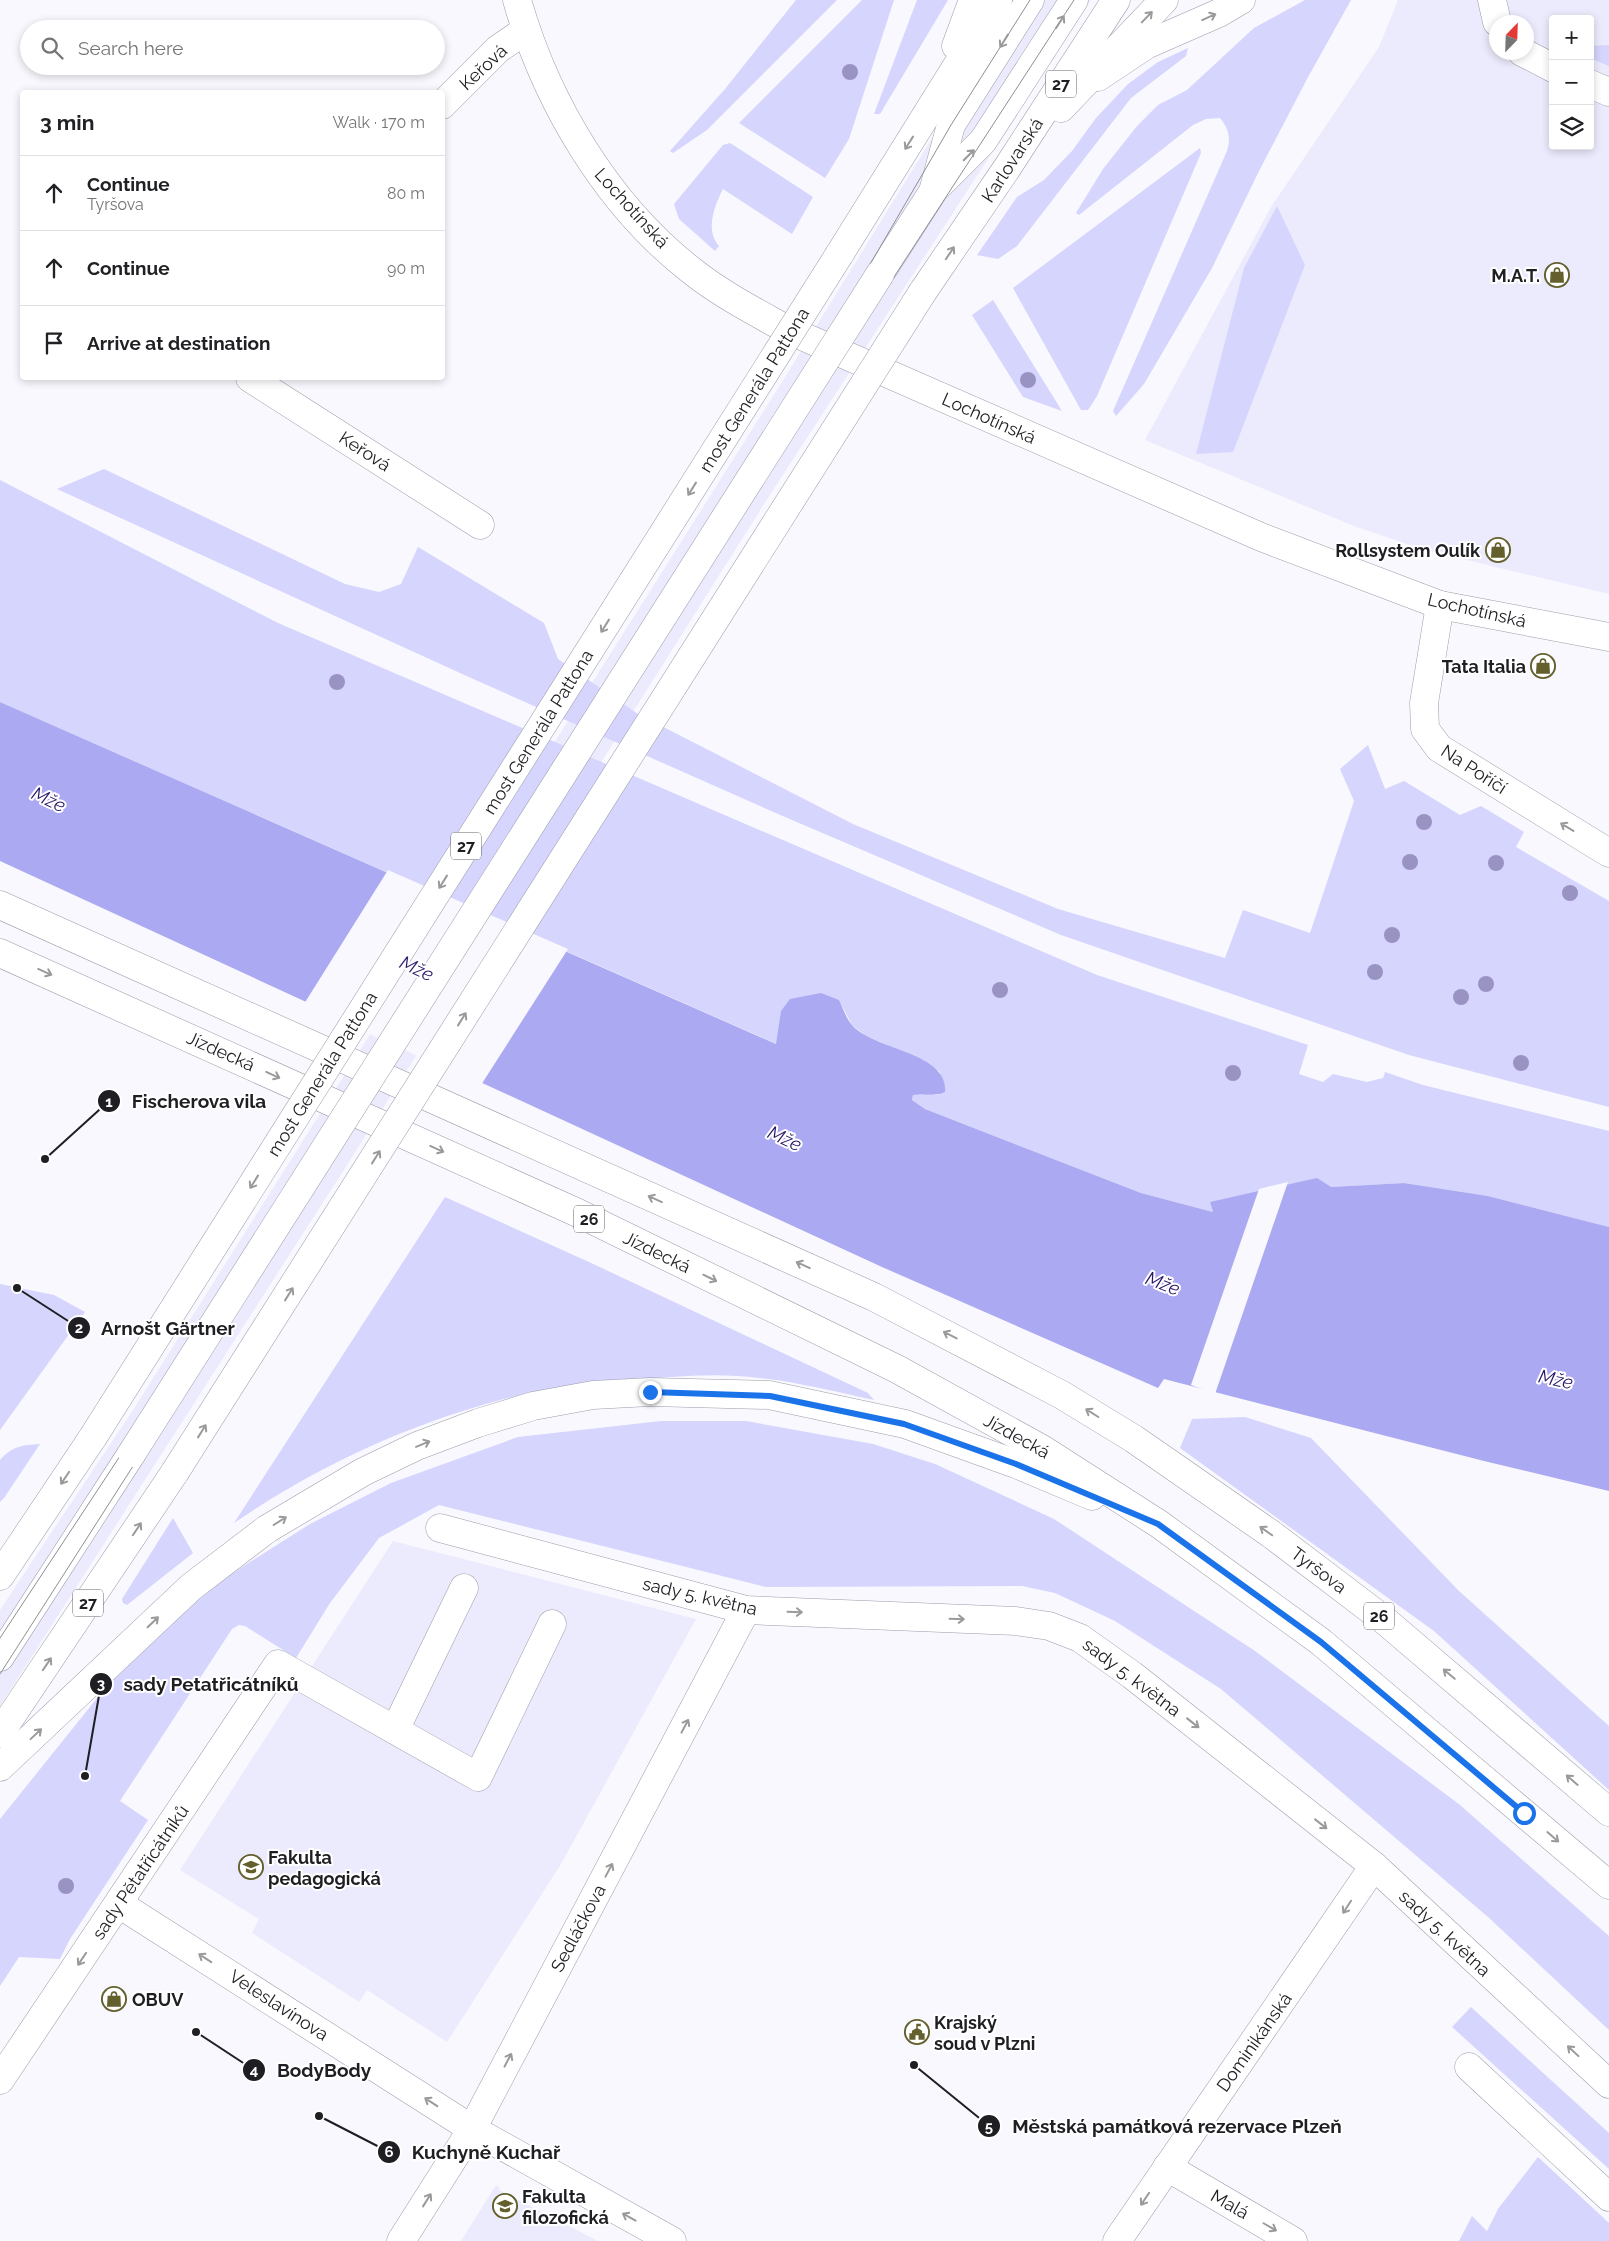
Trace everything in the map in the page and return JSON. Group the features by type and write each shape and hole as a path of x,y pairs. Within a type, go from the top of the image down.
{"main road":[{"name":"Lochotínská","path":"517,0 526,30 555,100 592,164 640,222 692,270 734,300 786,329 1261,537 1440,605 1609,637"},
{"path":"935,102 972,0"},
{"name":"27","path":"935,102 998,0"},
{"name":"Karlovarská","path":"934,190 952,125 1030,0"},
{"name":"Karlovarská","path":"0,1657 132,1453 934,190 983,141 1074,0"},
{"name":"Karlovarská","path":"0,1734 176,1472 922,293 1007,168 1116,0"},
{"path":"1007,168 1075,92 1164,0"},
{"path":"1075,92 1146,45 1219,13 1241,0"},
{"path":"1492,0 1494,15"},
{"name":"Keřová","path":"445,102 498,49 526,30"},
{"path":"1534,58 1549,66"},
{"path":"1594,86 1609,92"},
{"name":"most Generála Pattona","path":"0,1576 92,1437 935,102"},
{"name":"Keřová","path":"253,380 480,525"},
{"name":"Na Poříčí","path":"1440,605 1424,704 1426,729 1439,748 1609,853"},
{"name":"Tyršova","path":"0,905 874,1297 1062,1395 1134,1439 1271,1534 1383,1619 1609,1812"},
{"name":"Jízdecká","path":"0,952 578,1213 897,1369 1042,1449 1158,1524"},
{"path":"0,1767 191,1588 267,1529 363,1472 417,1446 478,1423 533,1406 593,1395 650,1392 770,1396 904,1424 1016,1464 1158,1524"},
{"name":"26","path":"1158,1524 1321,1642 1609,1885"},
{"name":"sady 5. května","path":"440,1528 746,1610 1016,1621 1049,1626 1080,1638 1132,1674 1374,1866 1609,2084"},
{"path":"464,1588 395,1730 478,1777 552,1624"},
{"name":"Sedláčkova","path":"400,2241 472,2129 746,1610"},
{"name":"sady Pětatřicátníků","path":"0,2080 278,1664 395,1730"},
{"name":"Dominikánská","path":"1117,2241 1374,1866"},
{"name":"Veleslavínova","path":"119,1904 472,2129 672,2241"},
{"path":"1469,2067 1609,2197"},
{"name":"Malá","path":"1167,2167 1293,2241"}],"shaded area":[{"path":"796,0 837,0 707,130 673,153 670,151 725,89"},
{"path":"862,0 894,0 849,139 825,178 739,123"},
{"path":"917,0 948,0 880,114 874,114"},
{"path":"1017,0 1091,0 766,501 354,1154 0,1706 0,1610 133,1410 782,382"},
{"path":"1305,0 1351,0 1259,171 1212,268 1144,384 1116,416 1113,411 1227,151 1229,138 1225,126 1220,118 1206,119 1193,125 1079,215 1076,213 1103,169 1137,126 1158,105 1187,90 1254,28"},
{"path":"1398,0 1609,0 1609,594 1425,550 1354,526 1145,440 1271,207 1379,47"},
{"path":"1609,45 1609,66 1594,60 1594,46"},
{"path":"1188,48 1186,56 1131,98 1017,246 998,259 977,255 1017,197 1044,180 1072,151 1096,118 1128,84 1158,62"},
{"path":"730,143 813,197 792,234 723,189 712,218 712,233 719,246 715,251 679,219 674,204 723,145"},
{"path":"1200,148 1201,153 1097,396 1088,410 1081,410 1013,288"},
{"path":"1277,206 1305,265 1233,452 1196,454 1244,268"},
{"path":"993,300 1062,411 1023,397 972,315"},
{"path":"104,469 345,584 379,592 401,584 418,547 544,623 558,659 638,714 853,824 1058,909 1225,958 1243,910 1310,933 1354,801 1340,769 1368,745 1385,789 1404,781 1460,815 1481,806 1524,832 1516,847 1609,901 1609,1107 1409,1055 1061,935 778,814 471,678 57,489"},
{"path":"0,480 278,623 1097,975 1308,1045 1299,1074 1323,1082 1333,1074 1367,1082 1383,1078 1385,1072 1423,1085 1609,1131 1609,1227 1488,1196 1404,1183 1331,1187 1210,1202 1213,1212 1141,1193 925,1109 912,1100 913,1095 939,1095 940,1072 924,1061 866,1036 852,1025 839,1000 781,1011 777,1044 0,702"},
{"path":"445,1197 589,1262 868,1393 874,1400 788,1382 726,1375 640,1379 530,1394 500,1400 464,1411 362,1450 297,1484 234,1523"},
{"path":"0,1284 54,1295 85,1312 0,1430"},
{"path":"1245,1417 1311,1438 1459,1591 1609,1726 1609,1790 1434,1631 1180,1448 1192,1419"},
{"path":"661,1421 746,1421 873,1444 935,1464 1054,1519 1255,1651 1460,1805 1609,1936 1609,2030 1488,1917 1221,1689 1115,1621 1055,1593 1022,1586 766,1587 439,1505 379,1538 330,1603 296,1658 245,1626 239,1625 232,1629 120,1801 148,1820 70,1939 60,1959 19,1957 0,1986 0,1819 114,1677 168,1625 225,1578 310,1524 391,1483 518,1437"},
{"path":"40,1444 0,1502 0,1460 4,1455 18,1447"},
{"path":"173,1518 193,1553 127,1605 123,1603 122,1599"},
{"path":"393,1541 696,1619 561,1864 447,2042 367,1990 359,2002 252,1933 259,1919 180,1870"},
{"path":"1471,2007 1609,2133 1609,2169 1452,2027"},
{"path":"1538,2157 1609,2223 1609,2241 1459,2241 1472,2216 1487,2231 1498,2209"},
{"name":"Fakulta filozofická","path":"496,2185 500,2188 499,2190 598,2241 461,2241"}],"water":[{"name":"Mže","path":"0,702 776,1044 781,1011 790,999 821,993 839,1000 852,1025 862,1033 923,1060 935,1068 943,1079 945,1092 913,1095 912,1100 925,1109 1141,1193 1213,1212 1210,1202 1317,1178 1331,1187 1404,1183 1488,1196 1609,1227 1609,1491 1164,1379 1158,1388 882,1267 0,861"}],"pier":[{"path":"388,870 568,949 481,1085 304,1004"},
{"path":"1288,1182 1215,1394 1191,1385 1259,1189"}],"tram line":[{"path":"0,1638 124,1450 868,268 951,125 1030,0"},
{"path":"0,1674 892,280 1074,0"}],"place":[{"name":"M.A.T.","path":"1557,275"},
{"name":"Rollsystem Oulík","path":"1498,550"},
{"name":"Tata Italia","path":"1543,666"},
{"name":"Fischerova vila","path":"45,1159"},
{"name":"Arnošt Gӓrtner","path":"17,1288"},
{"name":"sady Petatřicátníků","path":"85,1776"},
{"name":"Fakulta pedagogická","path":"251,1867"},
{"name":"OBUV","path":"114,1999"},
{"name":"BodyBody","path":"196,2032"},
{"name":"Krajský soud v Plzni","path":"917,2032"},
{"name":"Městská památková rezervace Plzeň","path":"914,2065"},
{"name":"Kuchyně Kuchař","path":"319,2116"},
{"name":"Fakulta filozofická","path":"505,2206"}],"route":[{"path":"650,1392 710,1392 770,1396 904,1424 1016,1464 1158,1524 1321,1642 1524,1813"}]}
